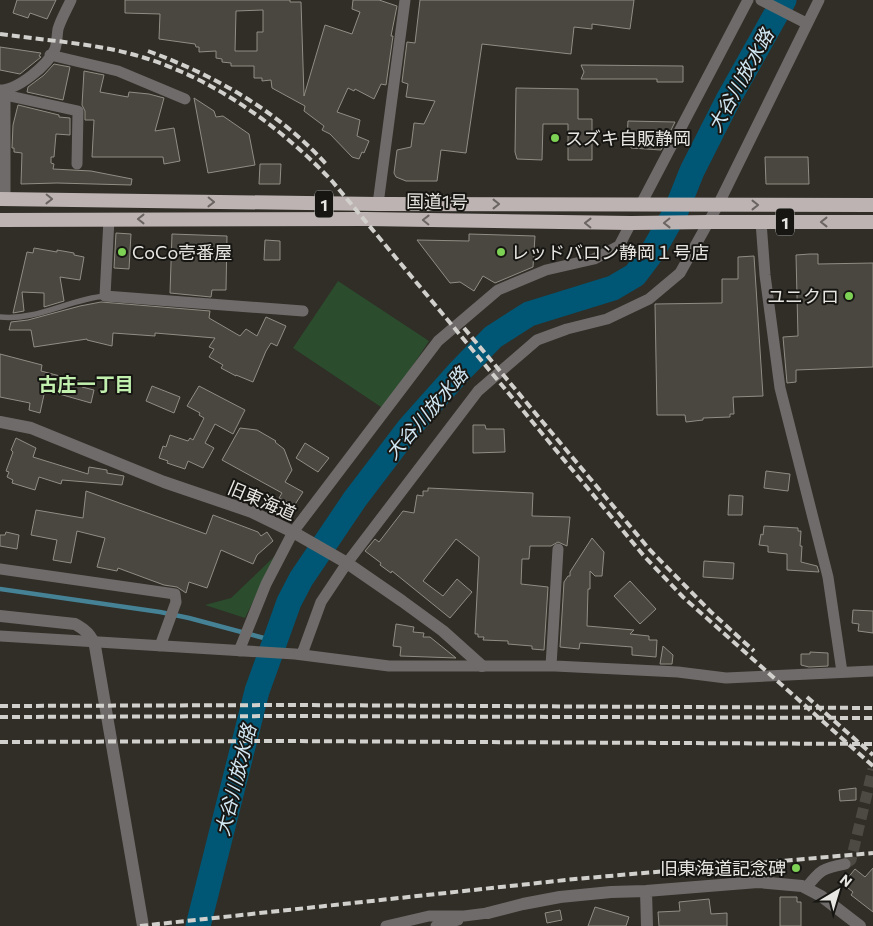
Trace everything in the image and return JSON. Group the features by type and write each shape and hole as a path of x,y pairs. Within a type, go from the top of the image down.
{"highway":[{"name":"国道1号","path":"3,199 378,204 873,205"},
{"name":"国道1号","path":"0,220 366,219 634,223 873,222"}],"street":[{"path":"3,92 28,78 43,64 55,48 58,28 71,0"},
{"path":"378,204 405,0"},
{"path":"645,204 748,0"},
{"path":"761,0 806,23"},
{"path":"299,654 322,602 347,563 478,391 537,340 567,329 607,319 649,299 680,273 703,222 819,0"},
{"path":"50,54 118,71 185,99"},
{"path":"3,92 78,111 77,164"},
{"path":"3,92 3,199"},
{"path":"109,219 105,296 303,310"},
{"path":"761,222 765,274 780,388 828,577 842,672"},
{"path":"242,651 266,584 293,532 438,341 498,290 546,270 594,259 619,246 634,223"},
{"name":"旧東海道","path":"0,422 31,428 164,482 252,512 293,532 347,563 442,631 482,666"},
{"path":"551,666 558,549"},
{"path":"0,569 176,594 176,602 160,646"},
{"path":"0,616 75,624 85,629 92,636 143,926"},
{"path":"0,636 299,654 389,666 551,666 678,672 726,678 873,671"},
{"path":"806,888 817,874 828,867 845,864"},
{"path":"436,926 523,904 560,897 758,882 802,886 821,896 860,926"},
{"path":"646,891 647,926"},
{"path":"386,926 429,916 464,916 488,913"},
{"path":"462,926 488,913"}],"lane":[{"path":"0,317 26,315 90,298 105,296"}],"green space":[{"path":"338,281 429,341 384,409 293,348"},
{"path":"275,556 245,618 205,605 231,598"}],"building":[{"path":"17,0 56,0 47,19 30,13 28,18 13,13"},
{"path":"125,0 290,0 290,2 301,2 304,96 325,25 352,34 360,12 352,9 353,0 379,0 397,6 391,36 393,36 386,85 381,84 374,99 355,89 354,91 348,88 337,112 360,120 357,136 369,141 364,153 362,152 359,159 352,157 330,134 322,130 324,126 304,111 305,106 272,88 271,80 262,81 262,78 254,78 254,66 231,66 231,63 222,62 222,59 216,58 216,51 199,52 199,47 196,47 195,44 159,39 160,14 125,13","holes":["263,10 263,32 257,32 257,51 235,51 236,11"]},
{"path":"420,0 634,0 630,29 592,24 592,29 574,27 571,54 482,44 466,153 441,150 437,181 406,181 396,177 394,173 397,150 411,147 414,123 424,124 435,101 406,97 408,84 402,82 407,42 415,43"},
{"path":"0,47 41,53 39,56 41,57 20,74 0,70"},
{"path":"54,64 70,67 63,100 27,92 28,87 44,75"},
{"path":"581,65 683,66 683,82 657,82 657,79 581,79 584,72"},
{"path":"84,71 104,75 100,92 128,97 129,92 164,98 155,131 174,128 180,161 164,164 163,157 92,157 94,120 85,120 85,111 82,105"},
{"path":"516,88 578,89 578,119 592,119 592,160 568,160 568,124 543,124 542,160 517,159 515,152"},
{"path":"194,98 214,111 216,117 223,116 249,134 255,165 208,173"},
{"path":"18,105 59,115 59,117 70,118 70,135 56,134 54,157 51,157 51,163 54,164 53,169 91,171 132,179 131,185 21,184 22,153 14,152 14,148 12,148 13,125"},
{"path":"628,121 675,122 661,150 631,148 631,139 627,139"},
{"path":"765,157 808,157 809,184 766,184"},
{"path":"260,164 281,164 280,184 259,184"},
{"path":"116,233 131,234 129,269 114,268"},
{"path":"172,234 227,236 226,290 212,290 211,297 170,293"},
{"name":"レッドバロン静岡１号店","path":"469,234 535,236 533,267 495,283 483,276 474,291 460,282 450,283 417,240 469,241"},
{"path":"265,240 280,241 280,260 264,260"},
{"path":"34,248 74,253 74,255 84,257 80,280 60,277 64,301 44,307 44,293 22,292 24,311 13,313 27,252 33,253"},
{"path":"818,254 818,264 873,263 873,367 796,370 796,382 787,383 783,337 798,336 796,255"},
{"path":"754,256 763,396 733,397 734,414 730,414 730,417 703,418 703,420 686,422 685,415 657,415 655,304 722,303 722,279 738,279 738,257"},
{"path":"101,302 210,311 209,318 240,336 246,329 257,336 266,317 286,326 277,346 271,343 266,351 253,382 221,368 223,365 209,357 214,349 209,347 215,338 155,333 155,336 113,333 112,346 87,339 34,347 31,330 9,330 11,322 28,320"},
{"path":"0,354 42,365 41,371 83,382 82,387 94,390 91,403 45,390 40,413 29,410 30,403 0,397"},
{"path":"152,386 180,397 174,413 146,401"},
{"path":"199,386 245,410 233,434 215,424 205,443 214,448 203,468 188,461 185,469 159,458 163,446 166,447 170,435 188,441 190,438 193,440 204,418 199,415 200,413 187,406"},
{"path":"473,425 485,425 486,429 504,429 505,452 473,453"},
{"path":"240,428 257,430 276,441 284,449 292,470 285,482 303,492 294,506 279,498 282,493 222,460"},
{"path":"16,438 36,448 33,457 88,474 89,467 107,470 107,473 124,476 122,485 62,480 61,484 39,477 35,490 12,483 13,480 7,477 9,472 6,471"},
{"path":"305,443 329,458 318,472 296,458"},
{"path":"766,471 790,474 788,491 764,488"},
{"path":"428,488 533,493 532,516 570,517 567,546 558,542 551,546 530,546 529,559 522,559 521,584 548,587 544,650 532,649 532,646 508,644 508,641 483,640 484,637 478,637 478,634 475,634 479,557 456,539 423,581 443,596 457,579 472,592 450,618 392,571 391,573 380,565 381,563 365,551 375,539 379,542 403,511 414,513 417,495 423,496 423,491 428,491"},
{"path":"86,491 206,534 213,515 258,532 261,536 267,532 273,541 257,555 253,564 221,550 207,588 189,582 186,593 177,587 164,585 118,568 117,571 97,567 105,538 77,531 71,563 53,560 57,540 31,535 36,510 83,518"},
{"path":"729,495 743,496 742,515 728,515"},
{"path":"764,526 798,528 798,531 801,531 801,562 817,566 819,572 787,570 787,554 768,552 768,546 759,545"},
{"path":"6,532 19,535 17,549 0,546 0,535 5,535"},
{"path":"592,538 604,552 602,576 595,576 590,571 587,626 634,630 630,634 649,636 649,640 657,640 656,657 632,655 632,647 580,643 579,649 560,647 564,582 570,576 570,572"},
{"path":"704,561 734,563 733,579 703,577"},
{"path":"630,581 656,609 640,624 614,596"},
{"path":"853,610 873,611 873,633 858,631 859,624 852,623"},
{"path":"396,624 414,627 413,632 424,633 423,637 430,637 456,658 400,656 401,647 393,646"},
{"path":"663,646 673,655 672,664 660,664"},
{"path":"810,652 828,653 828,666 809,667 801,665 801,654 810,654"},
{"path":"856,788 856,800 840,801 839,790"},
{"path":"873,868 873,912 851,895 853,892 843,884 855,869 865,877"},
{"path":"780,897 797,897 797,902 801,902 801,926 780,926"},
{"path":"709,899 711,914 727,913 727,926 659,926 658,912 680,911 679,902"},
{"path":"595,907 629,917 626,926 588,926"},
{"path":"560,910 562,920 547,923 545,913"}],"waterway":[{"name":"大谷川放水路","path":"198,926 257,691 289,602 301,579 355,499 409,428 493,337 529,314 613,288 635,275 653,251 676,211 692,171 729,98 784,0"},
{"path":"0,589 160,612 275,641"}],"tunnel":[{"path":"845,864 851,860 873,769"}],"railway":[{"path":"0,34 110,49 142,57 173,68 231,98 284,136 332,181 644,556 683,597 873,766"},
{"path":"148,51 198,72 245,97 288,128 327,165"},
{"path":"464,328 650,550 711,612 754,651"},
{"path":"807,697 873,755"},
{"path":"0,706 295,705 873,708"},
{"path":"0,717 873,718"},
{"path":"0,742 276,741 873,744"},
{"path":"140,926 575,879 873,853"}],"place":[{"name":"スズキ自販静岡","path":"555,138"},
{"name":"CoCo壱番屋","path":"122,252"},
{"name":"レッドバロン静岡１号店","path":"501,252"},
{"name":"ユニクロ","path":"849,296"},
{"name":"旧東海道記念碑","path":"796,868"}],"district":[{"name":"古庄一丁目","path":"86,383"}]}
